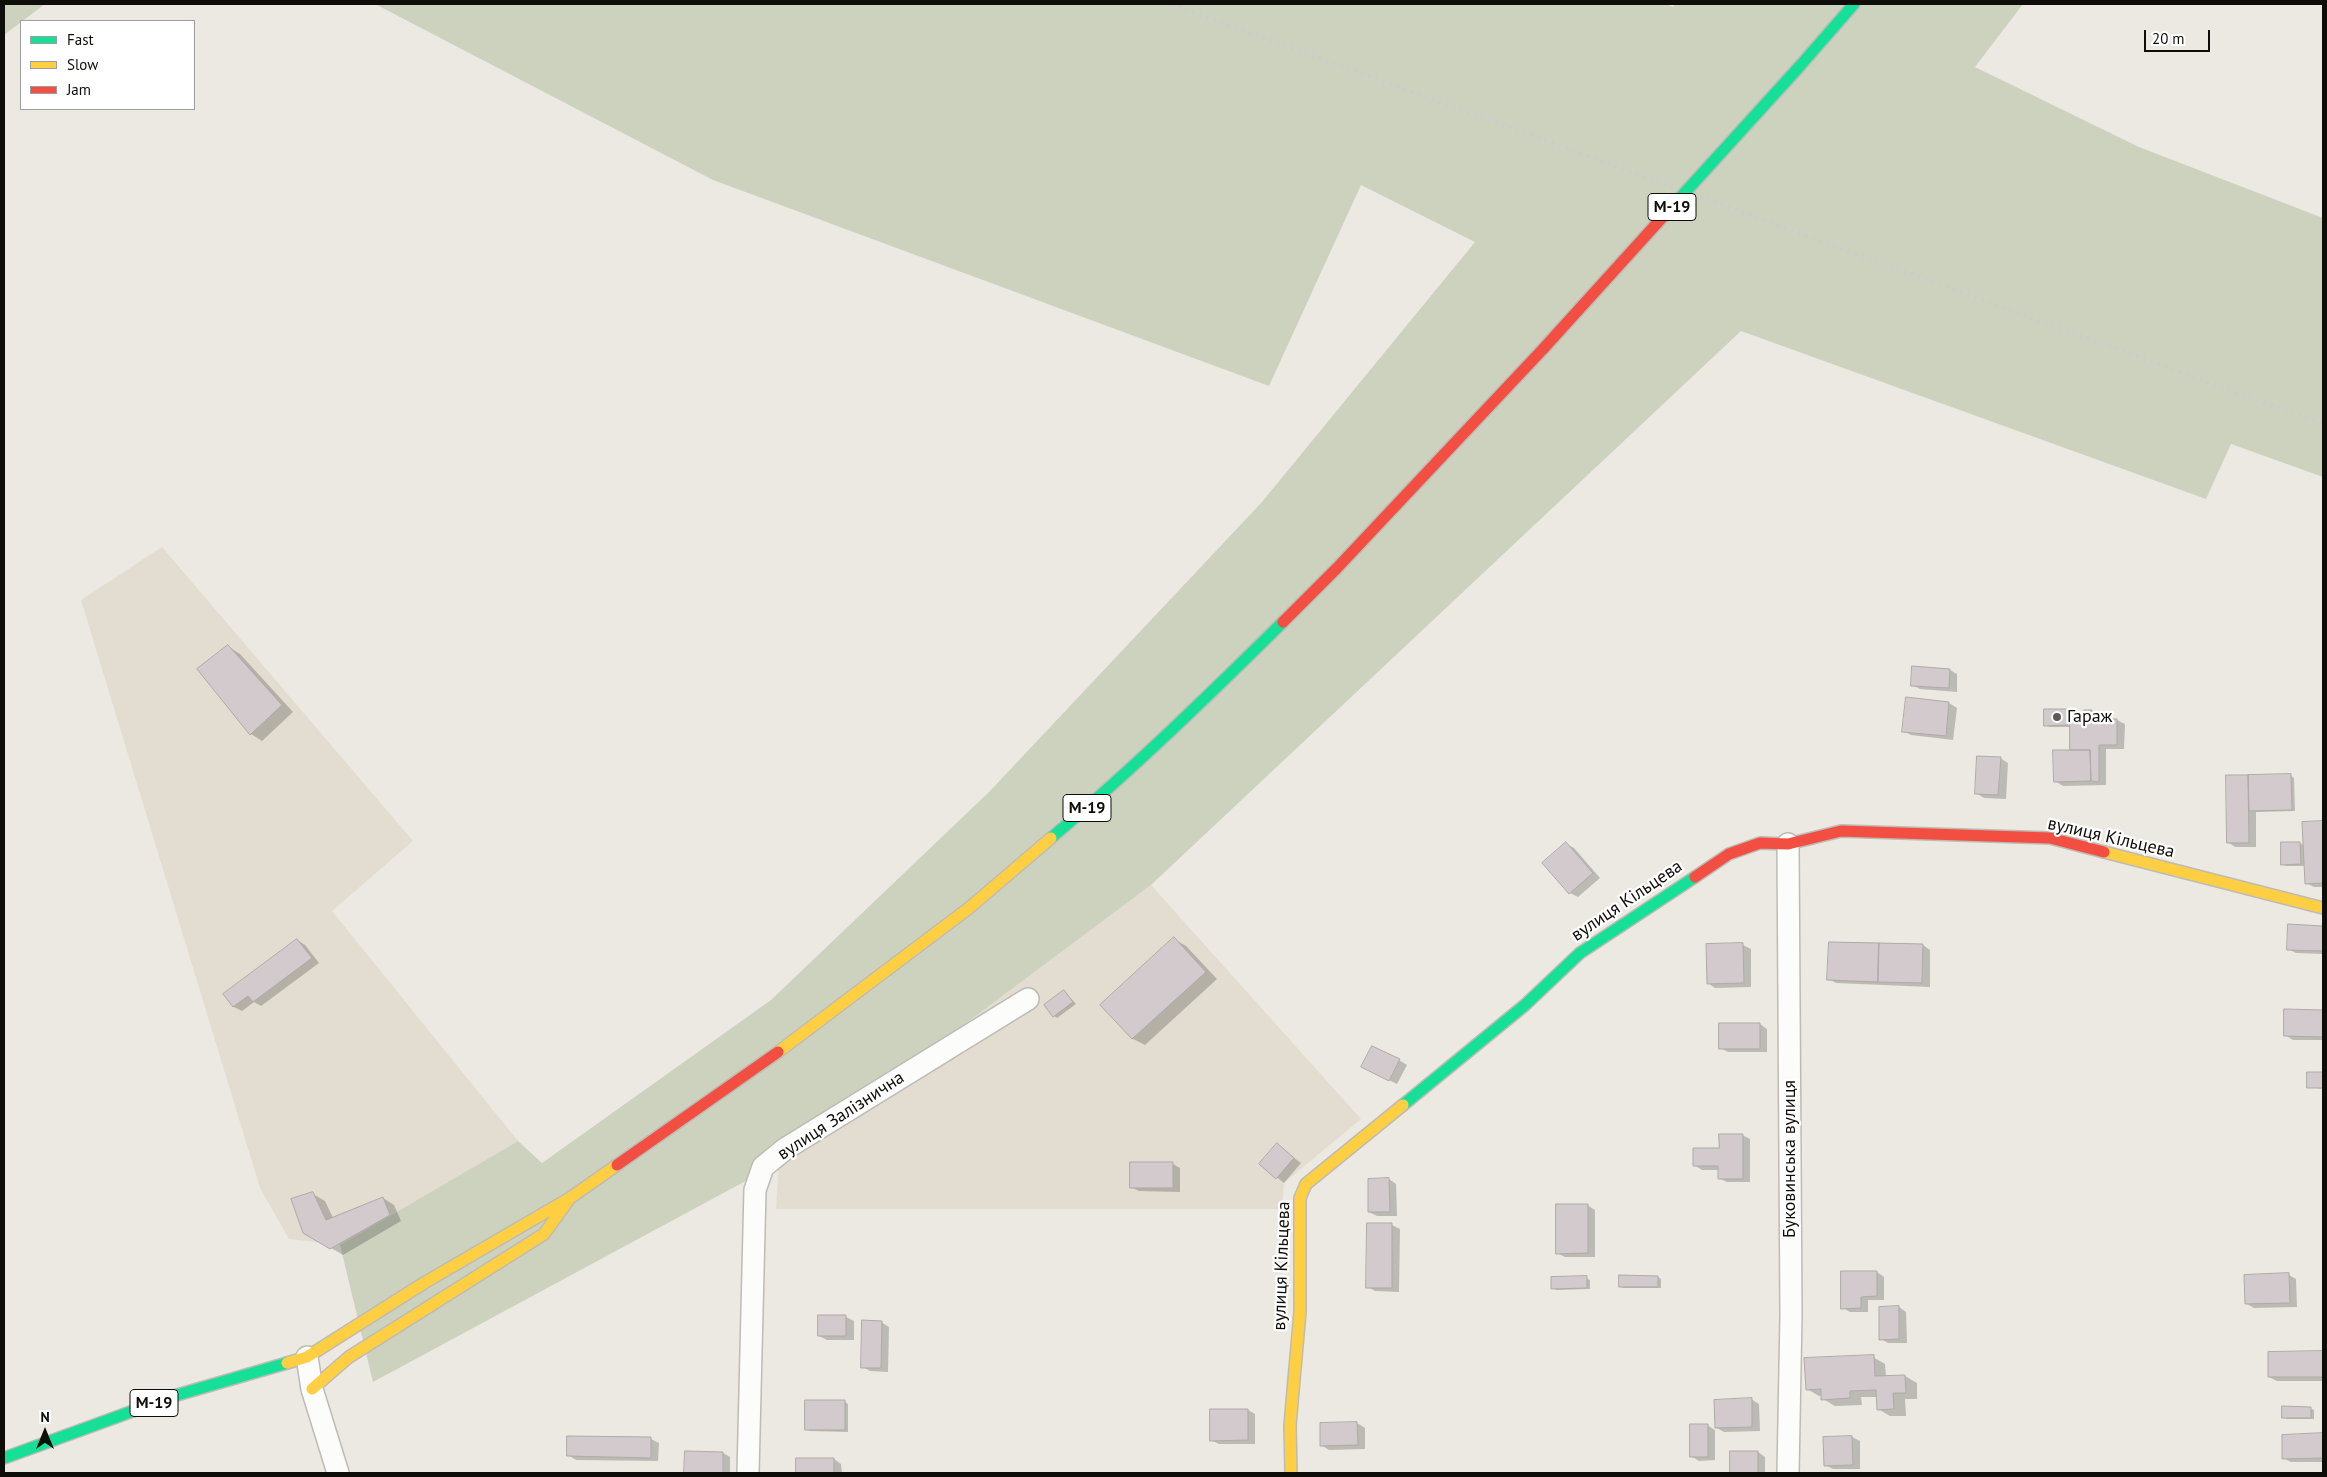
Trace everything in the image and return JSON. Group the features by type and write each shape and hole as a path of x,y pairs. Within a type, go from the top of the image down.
{"main road":[{"name":"М-19","path":"4,1458 177,1395 307,1357 424,1283 570,1198 802,1036 969,908 1106,792 1202,702 1337,568 1544,348 1854,4"},
{"name":"вулиця Кільцева","path":"1291,1473 1290,1425 1300,1312 1300,1198 1306,1184 1525,1005 1580,953 1729,854 1760,843 1788,844 1841,831 1943,836 2050,838 2323,908"},
{"path":"312,1389 349,1357 544,1234 570,1198"}],"street":[{"name":"Буковинська вулиця","path":"1788,844 1791,1315 1788,1473"},
{"name":"вулиця Залізнична","path":"748,1473 754,1190 763,1168 785,1149 1028,999"},
{"path":"307,1357 312,1389 338,1473"}],"shaded area":[{"path":"162,547 413,841 332,911 518,1141 340,1245 289,1239 260,1188 81,600"},
{"path":"1151,885 1361,1119 1284,1183 1282,1209 776,1209 779,1163"}],"green space":[{"path":"4,4 45,4 24,20 20,20 20,23 4,35"},
{"path":"375,4 1666,4 1673,7 1675,4 2023,4 1975,67 2139,147 2323,218 2323,477 2231,444 2206,499 1741,331 1151,885 779,1163 373,1382 340,1245 518,1141 542,1163 771,1000 989,792 1262,502 1475,242 1361,185 1269,386 713,180"}],"building":[{"path":"228,645 282,705 250,735 197,669"},
{"path":"1912,666 1950,669 1949,688 1911,686"},
{"path":"1906,697 1949,702 1946,736 1902,732"},
{"name":"Гараж","path":"2044,709 2070,709 2070,725 2044,726"},
{"path":"2084,710 2092,710 2092,719 2084,719"},
{"path":"2070,719 2117,719 2117,745 2099,745 2099,782 2091,781 2090,750 2070,750"},
{"path":"2053,750 2090,750 2091,781 2054,782"},
{"path":"1977,756 2001,757 1998,795 1975,794"},
{"path":"2291,774 2292,810 2249,811 2248,775"},
{"path":"2226,775 2248,775 2249,843 2227,843"},
{"path":"2323,821 2323,883 2305,884 2302,822"},
{"path":"1566,842 1593,873 1569,894 1542,863"},
{"path":"2281,842 2300,842 2301,864 2281,865"},
{"path":"2288,924 2323,926 2323,951 2287,950"},
{"path":"1174,937 1206,972 1132,1039 1100,1005"},
{"path":"297,939 312,958 253,1002 248,996 233,1007 223,994"},
{"path":"1829,942 1879,943 1878,982 1827,980"},
{"path":"1743,943 1744,983 1707,984 1706,944"},
{"path":"1879,943 1923,944 1922,983 1878,982"},
{"path":"1064,990 1073,1002 1053,1017 1044,1005"},
{"path":"2284,1009 2323,1010 2323,1037 2284,1036"},
{"path":"1719,1023 1760,1023 1760,1049 1719,1049"},
{"path":"1372,1046 1400,1059 1389,1081 1361,1067"},
{"path":"2307,1072 2323,1072 2323,1088 2307,1088"},
{"path":"1719,1134 1743,1134 1743,1179 1718,1179 1718,1166 1693,1166 1693,1148 1719,1148"},
{"path":"1277,1143 1294,1158 1276,1179 1259,1164"},
{"path":"1130,1162 1173,1162 1173,1188 1130,1188"},
{"path":"1389,1178 1390,1212 1368,1212 1368,1179"},
{"path":"313,1192 326,1220 383,1197 390,1215 330,1249 303,1233 291,1199"},
{"path":"1556,1204 1588,1204 1588,1253 1556,1254"},
{"path":"1367,1223 1392,1223 1392,1288 1366,1288"},
{"path":"1841,1271 1877,1271 1877,1296 1861,1297 1861,1308 1841,1309"},
{"path":"2289,1273 2290,1303 2245,1304 2244,1275"},
{"path":"1619,1275 1658,1276 1658,1287 1619,1287"},
{"path":"1587,1276 1587,1288 1551,1289 1551,1277"},
{"path":"1899,1306 1899,1339 1879,1340 1879,1307"},
{"path":"818,1315 846,1315 846,1336 818,1336"},
{"path":"862,1320 882,1321 881,1368 861,1368"},
{"path":"2323,1351 2323,1377 2268,1377 2268,1352"},
{"path":"1874,1355 1875,1376 1905,1375 1906,1393 1893,1393 1894,1409 1877,1410 1876,1390 1850,1391 1850,1398 1821,1400 1821,1389 1806,1390 1804,1358"},
{"path":"1752,1398 1752,1427 1715,1428 1714,1400"},
{"path":"805,1400 845,1400 845,1430 805,1430"},
{"path":"2282,1406 2311,1407 2311,1418 2282,1418"},
{"path":"1210,1409 1248,1409 1248,1440 1210,1441"},
{"path":"1357,1422 1358,1445 1320,1446 1320,1423"},
{"path":"1690,1424 1708,1424 1708,1457 1690,1457"},
{"path":"2323,1433 2323,1458 2282,1459 2282,1435"},
{"path":"567,1436 651,1437 651,1458 567,1456"},
{"path":"1852,1436 1853,1465 1824,1466 1823,1437"},
{"path":"685,1451 723,1452 723,1473 684,1473"},
{"path":"1730,1451 1758,1451 1758,1473 1730,1473"},
{"path":"796,1458 834,1458 834,1473 796,1473"}],"railway":[{"path":"1171,4 2323,424"}],"traffic: fast":[{"path":"1799,67 1854,4"},
{"path":"1679,199 1799,67"},
{"path":"1051,838 1140,759 1283,622"},
{"path":"1403,1105 1525,1005 1580,953 1695,877"},
{"path":"4,1458 177,1395 287,1363"}],"traffic: slow":[{"path":"778,1052 969,908 1051,838"},
{"path":"2104,852 2323,908"},
{"path":"1291,1473 1290,1425 1300,1312 1300,1198 1306,1184 1403,1105"},
{"path":"287,1363 307,1357 424,1283 570,1198 617,1165"},
{"path":"312,1389 349,1357 544,1234 570,1198"}],"traffic: jam":[{"path":"1544,348 1679,199"},
{"path":"1283,622 1337,568 1544,348"},
{"path":"1695,877 1729,854 1760,843 1788,844 1841,831 2050,838 2104,852"},
{"path":"617,1165 778,1052"}],"place":[{"name":"Гараж","path":"2057,717"}]}
